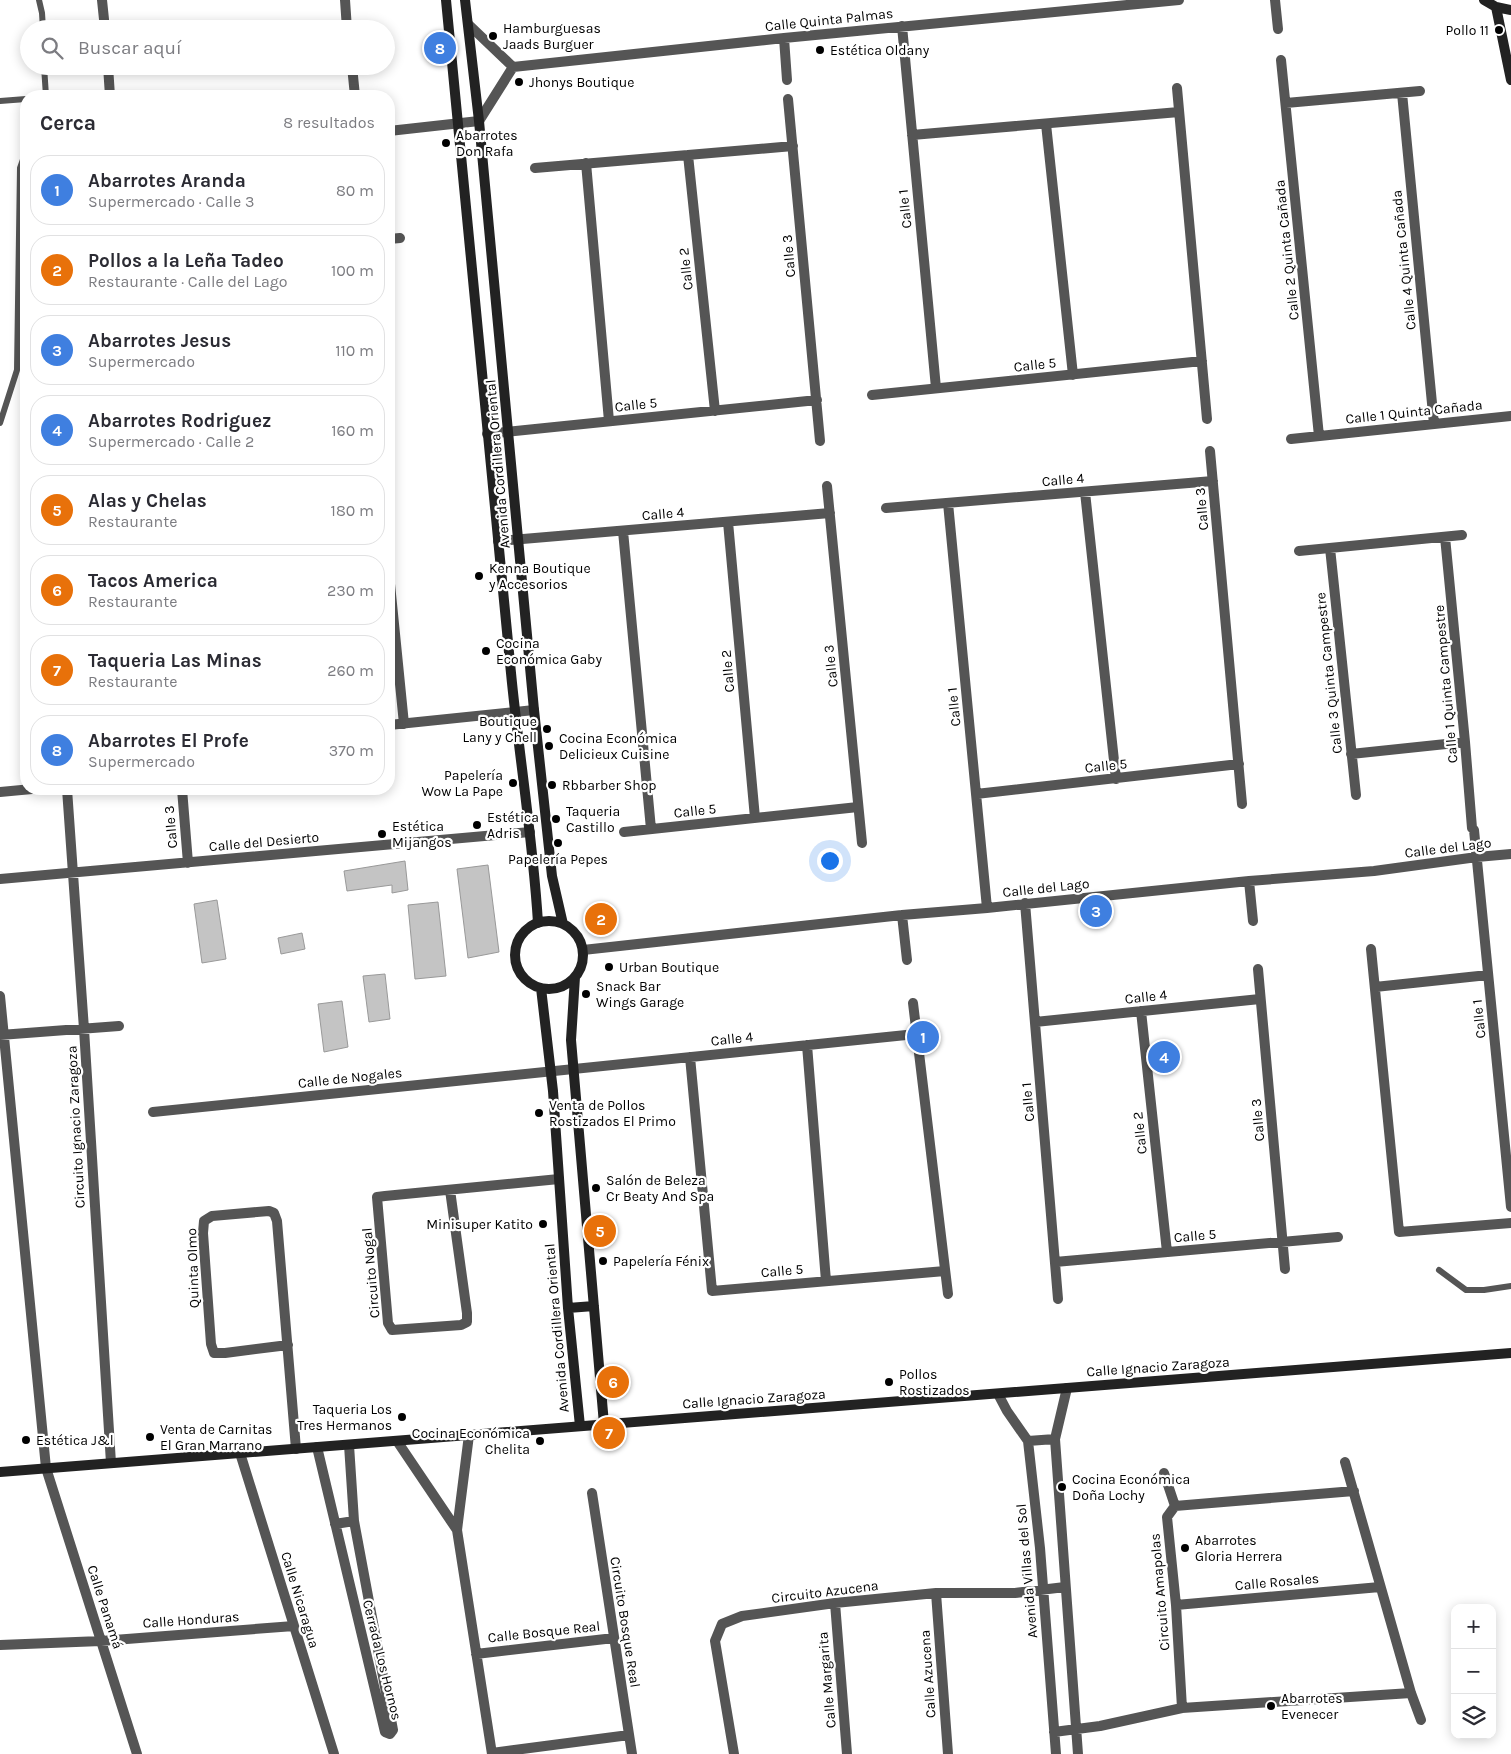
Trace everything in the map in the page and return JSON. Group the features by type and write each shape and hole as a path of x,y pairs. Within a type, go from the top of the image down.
{"street":[{"path":"102,0 104,20"},
{"path":"345,0 347,20"},
{"name":"Avenida Cordillera Oriental","path":"446,0 487,434 538,923"},
{"name":"Avenida Cordillera Oriental","path":"465,0 479,121 534,710 552,876 563,924"},
{"name":"Calle Quinta Palmas","path":"513,67 902,26 1067,5 1172,0"},
{"path":"1275,0 1278,29"},
{"path":"1484,0 1496,7 1511,10"},
{"path":"1496,7 1511,80"},
{"path":"395,130 479,121 513,67 468,24"},
{"name":"Calle 1","path":"902,26 936,388"},
{"path":"784,38 788,80"},
{"name":"Calle 2 Quinta Cañada","path":"1281,60 1319,436"},
{"path":"109,75 110,90"},
{"path":"353,75 354,90"},
{"path":"1177,88 1207,419"},
{"path":"1286,103 1420,91"},
{"name":"Calle 4 Quinta Cañada","path":"1402,93 1434,424"},
{"name":"Calle 3","path":"788,99 820,441"},
{"path":"912,135 1179,112"},
{"path":"1046,124 1073,375"},
{"path":"535,168 793,146"},
{"name":"Calle 2","path":"688,154 715,411"},
{"path":"586,163 609,422"},
{"path":"395,238 400,238"},
{"name":"Calle 5","path":"872,395 1202,361"},
{"name":"Calle 5","path":"487,434 817,400"},
{"name":"Calle 1 Quinta Cañada","path":"1291,439 1511,416"},
{"name":"Calle 3","path":"1210,451 1242,804"},
{"name":"Calle 4","path":"886,508 1213,481"},
{"name":"Calle 3","path":"827,486 862,843"},
{"path":"1085,492 1116,779"},
{"name":"Calle 1","path":"948,503 987,908"},
{"name":"Calle 4","path":"498,541 830,513"},
{"name":"Calle 2","path":"728,522 755,818"},
{"path":"623,531 651,829"},
{"path":"1299,551 1462,535"},
{"name":"Calle 1 Quinta Campestre","path":"1445,537 1472,828"},
{"name":"Calle 3 Quinta Campestre","path":"1330,548 1356,795"},
{"path":"395,634 404,724"},
{"path":"395,725 534,710"},
{"path":"1351,754 1465,742"},
{"name":"Calle 5","path":"976,794 1239,764"},
{"path":"0,792 20,790"},
{"name":"Circuito Ignacio Zaragoza","path":"67,795 111,1463"},
{"name":"Calle 3","path":"182,795 188,862"},
{"name":"Calle 5","path":"624,832 858,807"},
{"name":"Calle 1","path":"1472,828 1474,830 1511,1207"},
{"name":"Calle del Desierto","path":"0,879 530,832"},
{"name":"Calle del Lago","path":"583,950 902,915 1250,881 1374,871 1511,854"},
{"path":"1250,881 1253,921"},
{"name":"Calle 1","path":"1025,903 1058,1299"},
{"path":"902,915 907,960"},
{"path":"551,921 563,924 573,931 580,942 583,950 581,966 575,977 566,985 554,989 541,988 530,983 521,974 516,963 516,950 520,938 528,929 538,923 551,921"},
{"path":"1371,949 1399,1232 1511,1222"},
{"name":"Calle 3","path":"1258,969 1285,1269"},
{"path":"1375,987 1488,975"},
{"path":"575,977 571,1040 604,1424"},
{"name":"Avenida Cordillera Oriental","path":"541,988 551,1071 568,1308 580,1426"},
{"path":"0,996 2,1035 46,1468"},
{"name":"Calle 4","path":"1035,1022 1260,999"},
{"path":"913,1003 948,1294"},
{"name":"Calle 2","path":"1141,1011 1167,1252"},
{"path":"2,1035 119,1026"},
{"name":"Calle 4","path":"551,1071 916,1034"},
{"path":"807,1045 826,1281"},
{"name":"Calle 5","path":"690,1057 712,1291 945,1271"},
{"name":"Calle de Nogales","path":"153,1112 551,1071"},
{"name":"Circuito Nogal","path":"450,1190 468,1313 467,1322 460,1325 392,1330 388,1323 377,1197 560,1179"},
{"name":"Quinta Olmo","path":"288,1345 225,1353 214,1352 211,1344 202,1233 204,1221 212,1216 274,1212 277,1221 288,1345 296,1449"},
{"name":"Calle 5","path":"1055,1262 1338,1237"},
{"path":"568,1308 594,1306"},
{"name":"Calle Ignacio Zaragoza","path":"0,1472 1511,1353"},
{"path":"1067,1388 1055,1439 1078,1754"},
{"name":"Avenida Villas del Sol","path":"998,1394 1028,1442 1044,1590 1056,1754"},
{"path":"469,1435 457,1530 492,1753 629,1735"},
{"path":"1028,1442 1055,1439"},
{"path":"397,1441 457,1530"},
{"name":"Cerrada Los Hornos","path":"317,1447 385,1732 390,1734 393,1730 354,1521 349,1445"},
{"name":"Calle Nicaragua","path":"240,1453 334,1754"},
{"path":"1346,1462 1410,1693 1421,1720"},
{"name":"Calle Panamá","path":"46,1468 137,1754"},
{"path":"1164,1474 1175,1506 1354,1491"},
{"name":"Circuito Bosque Real","path":"592,1493 632,1754"},
{"name":"Circuito Amapolas","path":"1175,1506 1167,1517 1176,1605 1182,1708"},
{"path":"335,1524 354,1521"},
{"name":"Circuito Azucena","path":"734,1754 715,1641 722,1624 742,1616 835,1603 936,1593 1015,1593 1066,1587"},
{"name":"Calle Rosales","path":"1176,1605 1380,1587"},
{"name":"Calle Azucena","path":"936,1593 948,1754"},
{"name":"Calle Margarita","path":"835,1603 847,1754"},
{"name":"Calle Honduras","path":"0,1645 101,1640 294,1626"},
{"name":"Calle Bosque Real","path":"476,1654 614,1638"},
{"path":"1054,1732 1100,1726 1182,1708 1410,1693"}],"lane":[{"path":"39,0 42,20"},
{"path":"45,75 46,90"},
{"path":"0,101 20,99"},
{"path":"0,423 17,370 20,168"},
{"path":"1439,1270 1466,1290 1484,1290 1511,1286"}],"building":[{"path":"405,861 408,890 392,893 392,885 347,891 344,871"},
{"path":"488,865 499,952 468,958 457,869"},
{"path":"217,900 226,959 202,963 194,904"},
{"path":"438,902 446,976 415,979 408,905"},
{"path":"302,933 305,949 281,954 278,938"},
{"path":"385,974 390,1019 369,1022 363,976"},
{"path":"342,1001 348,1047 324,1052 318,1004"}],"place":[{"name":"Pollo 11","path":"1499,30"},
{"name":"Hamburguesas Jaads Burguer","path":"493,36"},
{"name":"Abarrotes El Profe","path":"440,48"},
{"name":"Estética Oldany","path":"820,50"},
{"name":"Jhonys Boutique","path":"519,82"},
{"name":"Abarrotes Don Rafa","path":"446,143"},
{"name":"Kenna Boutique y Accesorios","path":"479,576"},
{"name":"Cocina Económica Gaby","path":"486,651"},
{"name":"Boutique Lany y Chell","path":"547,729"},
{"name":"Cocina Económica Delicieux Cuisine","path":"549,746"},
{"name":"Papelería Wow La Pape","path":"513,783"},
{"name":"Rbbarber Shop","path":"552,785"},
{"name":"Taqueria Castillo","path":"556,819"},
{"name":"Estética Adris","path":"477,825"},
{"name":"Estética Mijangos","path":"382,834"},
{"name":"Papelería Pepes","path":"558,843"},
{"name":"Abarrotes Jesus","path":"1096,911"},
{"name":"Pollos a la Leña Tadeo","path":"601,919"},
{"name":"Urban Boutique","path":"609,967"},
{"name":"Snack Bar Wings Garage","path":"586,994"},
{"name":"Abarrotes Aranda","path":"923,1037"},
{"name":"Abarrotes Rodriguez","path":"1164,1057"},
{"name":"Venta de Pollos Rostizados El Primo","path":"539,1113"},
{"name":"Salón de Beleza Cr Beaty And Spa","path":"596,1188"},
{"name":"Minisuper Katito","path":"543,1224"},
{"name":"Alas y Chelas","path":"600,1231"},
{"name":"Papelería Fénix","path":"603,1261"},
{"name":"Tacos America","path":"613,1382"},
{"name":"Pollos Rostizados","path":"889,1382"},
{"name":"Taqueria Los Tres Hermanos","path":"402,1417"},
{"name":"Taqueria Las Minas","path":"609,1433"},
{"name":"Venta de Carnitas El Gran Marrano","path":"150,1437"},
{"name":"Estética J&l","path":"26,1440"},
{"name":"Cocina Económica Chelita","path":"540,1441"},
{"name":"Cocina Económica Doña Lochy","path":"1062,1487"},
{"name":"Abarrotes Gloria Herrera","path":"1185,1548"},
{"name":"Abarrotes Evenecer","path":"1271,1706"}]}
